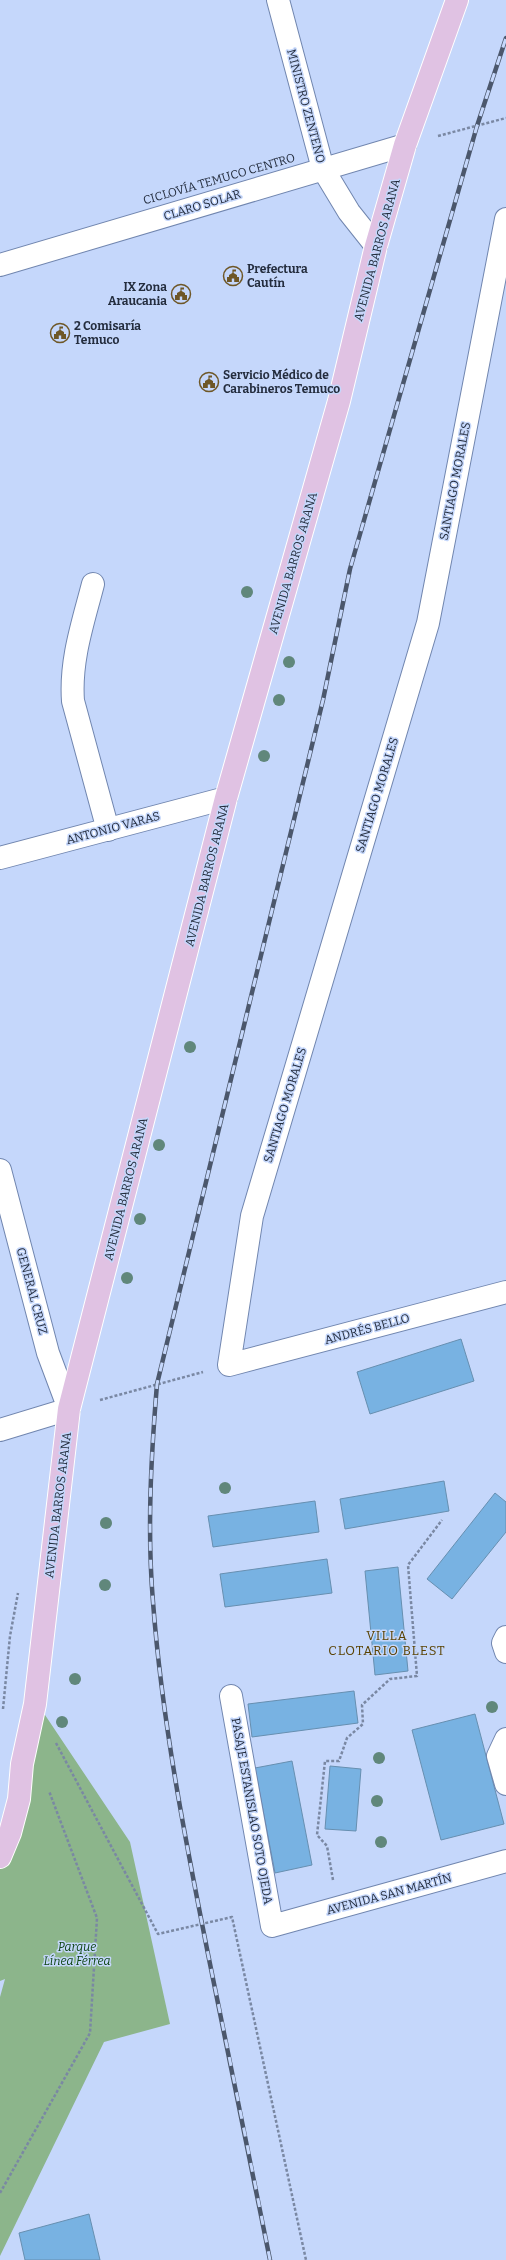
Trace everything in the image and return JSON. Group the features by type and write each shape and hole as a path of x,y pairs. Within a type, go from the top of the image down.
{"main road":[{"name":"AVENIDA BARROS ARANA","path":"0,1857 10,1832 19,1799 22,1764 35,1704 69,1409 226,798 339,401 376,246 405,145 457,0"}],"street":[{"name":"MINISTRO ZENTENO","path":"278,0 323,169 349,212 376,246"},
{"name":"CLARO SOLAR","path":"0,265 405,145"},
{"name":"SANTIAGO MORALES","path":"229,1365 252,1216 428,623 506,219"},
{"path":"93,584 74,656 72,701 108,830"},
{"name":"ANTONIO VARAS","path":"0,858 226,798"},
{"name":"GENERAL CRUZ","path":"0,1170 48,1353 69,1409"},
{"name":"ANDRÉS BELLO","path":"229,1365 506,1292"},
{"path":"0,1430 69,1409"},
{"path":"506,1637 503,1643 506,1652"},
{"name":"PASAJE ESTANISLAO SOTO OJEDA","path":"231,1696 272,1926"},
{"path":"506,1739 498,1756 506,1784"},
{"name":"AVENIDA SAN MARTÍN","path":"272,1926 506,1861"}],"path":[{"path":"405,145 506,118"},
{"path":"69,1409 229,1365"},
{"path":"334,1881 327,1846 317,1835 325,1761 339,1761 347,1738 363,1724 362,1705 390,1679 417,1676 408,1565 442,1520"},
{"path":"3,1715 10,1636 18,1590"},
{"path":"35,1704 158,1934 232,1917 306,2260"},
{"path":"0,2193 90,2033 97,1918 50,1796"}],"green space":[{"name":"Parque Línea Férrea","path":"37,1703 130,1842 170,2024 104,2042 0,2256 0,1997 5,1979 0,1981 0,1869 5,1859"}],"building":[{"path":"461,1339 474,1381 370,1414 357,1372"},
{"path":"444,1481 449,1511 345,1529 340,1499"},
{"path":"495,1493 506,1502 506,1532 452,1599 427,1579"},
{"path":"315,1501 319,1532 213,1547 208,1516"},
{"path":"327,1559 332,1593 225,1607 220,1574"},
{"path":"398,1567 408,1671 375,1675 365,1571"},
{"path":"354,1691 358,1723 252,1737 248,1704"},
{"path":"475,1714 504,1824 441,1840 412,1730"},
{"path":"292,1761 312,1865 275,1873 255,1768"},
{"path":"330,1766 361,1769 356,1831 325,1829"},
{"path":"89,2214 100,2260 25,2260 19,2233"}],"railway":[{"path":"270,2260 191,1867 175,1779 162,1691 153,1602 150,1548 153,1439 157,1384 323,700 350,569 477,126 506,38"}],"place":[{"name":"Prefectura Cautín","path":"233,276"},
{"name":"IX Zona Araucania","path":"181,294"},
{"name":"2 Comisaría Temuco","path":"60,333"},
{"name":"Servicio Médico de Carabineros Temuco","path":"209,382"}],"district":[{"name":"VILLA CLOTARIO BLEST","path":"387,1642"}]}
